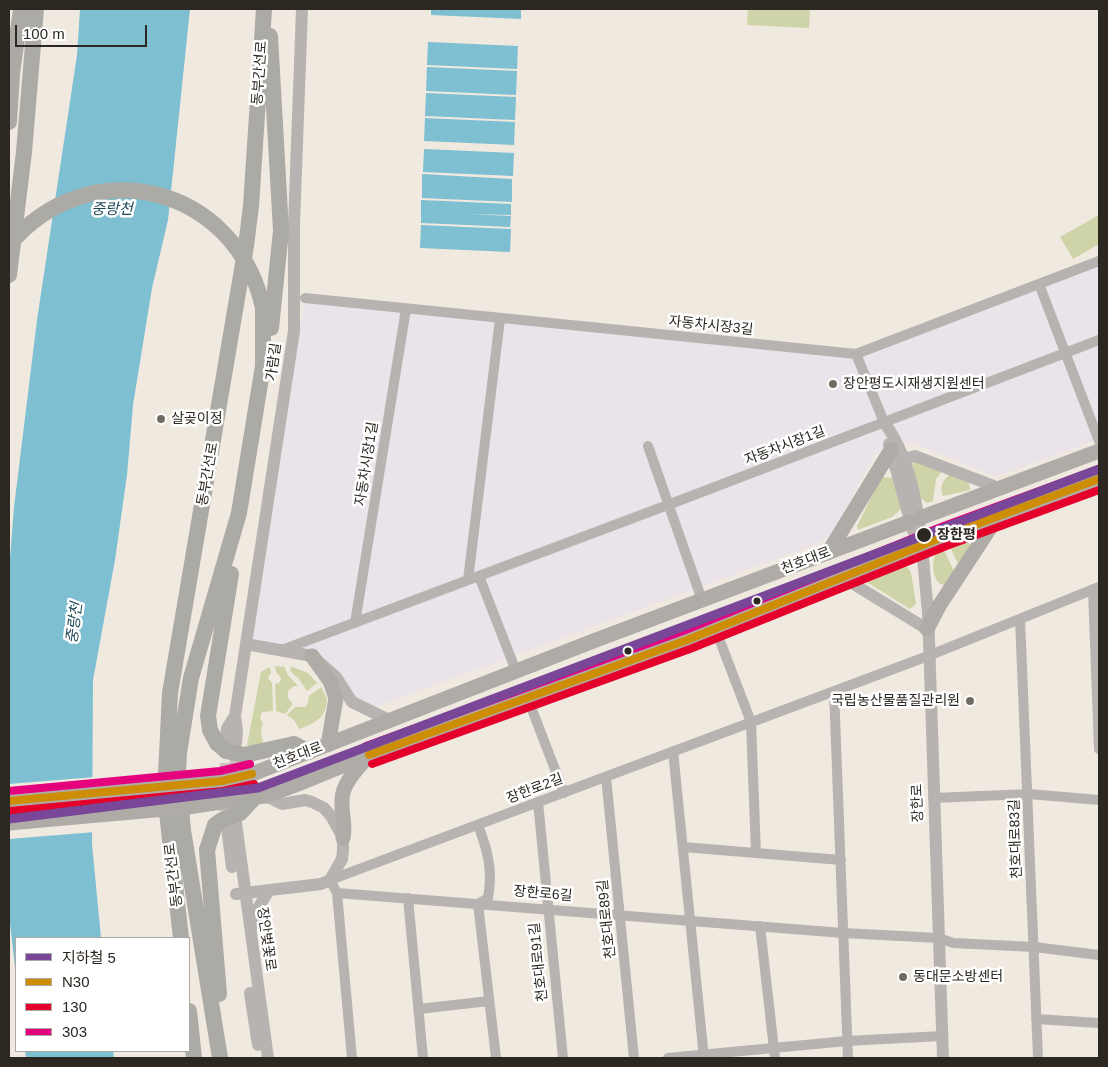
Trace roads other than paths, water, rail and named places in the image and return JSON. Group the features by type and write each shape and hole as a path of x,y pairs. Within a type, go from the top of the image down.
{"highway":[{"path":"9,122 12,74 21,9"},
{"path":"9,275 30,94 36,9"},
{"name":"동부간선로","path":"181,937 165,795 170,692 246,246 251,206 264,9"},
{"path":"263,366 268,351 281,231 268,9"},
{"path":"9,246 40,216 77,197 116,190 130,190 159,195 200,213 230,239 251,272 263,308 263,366 208,716 210,730 231,746 294,744 309,752"},
{"path":"220,1058 183,830 178,773 182,732 191,678 240,513"},
{"path":"224,1058 207,850 215,826 222,820 240,813 260,796"},
{"path":"190,1020 194,1058"}],"main road":[{"name":"천호대로","path":"9,801 222,781 252,774 702,600 1099,451"},
{"path":"828,553 900,455"},
{"name":"천호대로","path":"9,823 188,807 260,796 528,699 715,628 998,516 1099,479"},
{"path":"927,629 939,606 998,516"},
{"path":"312,656 330,681 336,698 328,745"},
{"path":"343,838 345,829 342,799 345,787 369,755"}],"street":[{"name":"가람길","path":"231,746 227,728 235,716 294,331 294,215 302,9"},
{"name":"자동차시장3길","path":"305,298 856,354 1099,261"},
{"path":"1039,284 1099,441"},
{"name":"자동차시장1길","path":"355,623 406,309"},
{"path":"468,580 500,318"},
{"name":"자동차시장1길","path":"282,650 1099,340"},
{"path":"856,354 884,422"},
{"name":"장한로","path":"884,422 900,455 920,547 928,611 927,629 943,1058"},
{"path":"648,446 702,600"},
{"path":"900,455 999,488"},
{"path":"479,576 516,671"},
{"path":"842,577 927,629"},
{"path":"1096,588 1099,749"},
{"name":"장한로2길","path":"330,880 928,656 1096,588"},
{"name":"천호대로83길","path":"1020,619 1029,794 1038,1058"},
{"path":"715,628 750,722 756,853"},
{"path":"246,644 312,656 336,677 352,702 392,721"},
{"path":"834,691 848,1058"},
{"path":"528,699 564,793"},
{"path":"673,752 704,1056"},
{"name":"천호대로89길","path":"606,777 634,1058"},
{"path":"933,798 1029,794 1099,800"},
{"path":"240,893 309,886 330,880 342,859 343,838 331,816 316,803 305,800 282,804 260,796"},
{"name":"천호대로91길","path":"538,802 563,1058"},
{"path":"478,825 489,852 491,868 488,898 478,904 496,1058"},
{"name":"장안벚꽃로","path":"231,826 259,1058"},
{"path":"683,847 841,860"},
{"path":"330,880 337,892 352,1058"},
{"path":"250,932 256,910 269,890"},
{"name":"장한로6길","path":"337,892 620,916 843,933 939,938 953,943 1034,947 1099,955"},
{"name":"장안벚꽃로","path":"240,893 250,932 268,1058"},
{"path":"408,898 422,1058"},
{"path":"760,926 775,1053"},
{"path":"419,1009 489,1000"},
{"path":"1036,1019 1099,1023"},
{"path":"668,1058 775,1053 847,1041 942,1036"}],"water":[{"name":"중랑천","path":"80,9 190,9 168,220 152,288 133,405 127,475 115,560 93,680 92,844 101,937 15,937 15,968 9,914 9,571 14,507 37,320 77,55"},
{"path":"431,9 521,9 521,19 431,15"},
{"path":"428,42 518,46 517,69 427,65"},
{"path":"427,67 517,71 516,95 426,91"},
{"path":"426,93 516,97 515,120 425,116"},
{"path":"425,118 515,122 514,145 424,141"},
{"path":"424,149 514,153 513,176 423,172"},
{"path":"422,174 512,179 512,202 422,198"},
{"path":"421,200 511,204 511,215 469,214 511,216 510,227 421,223"},
{"path":"421,225 511,229 510,252 420,248"},
{"path":"25,1052 113,1052 114,1058 26,1058"}],"tunnel":[{"path":"225,811 226,743"},
{"path":"235,808 236,746"}],"metro line":[{"name":"5","path":"9,819 258,788 1099,469"}],"place":[{"name":"장안평도시재생지원센터","path":"833,384"},
{"name":"살곶이정","path":"161,419"},
{"name":"장한평","path":"924,535"},
{"name":"국립농산물품질관리원","path":"970,701"},
{"name":"동대문소방센터","path":"903,977"}]}
